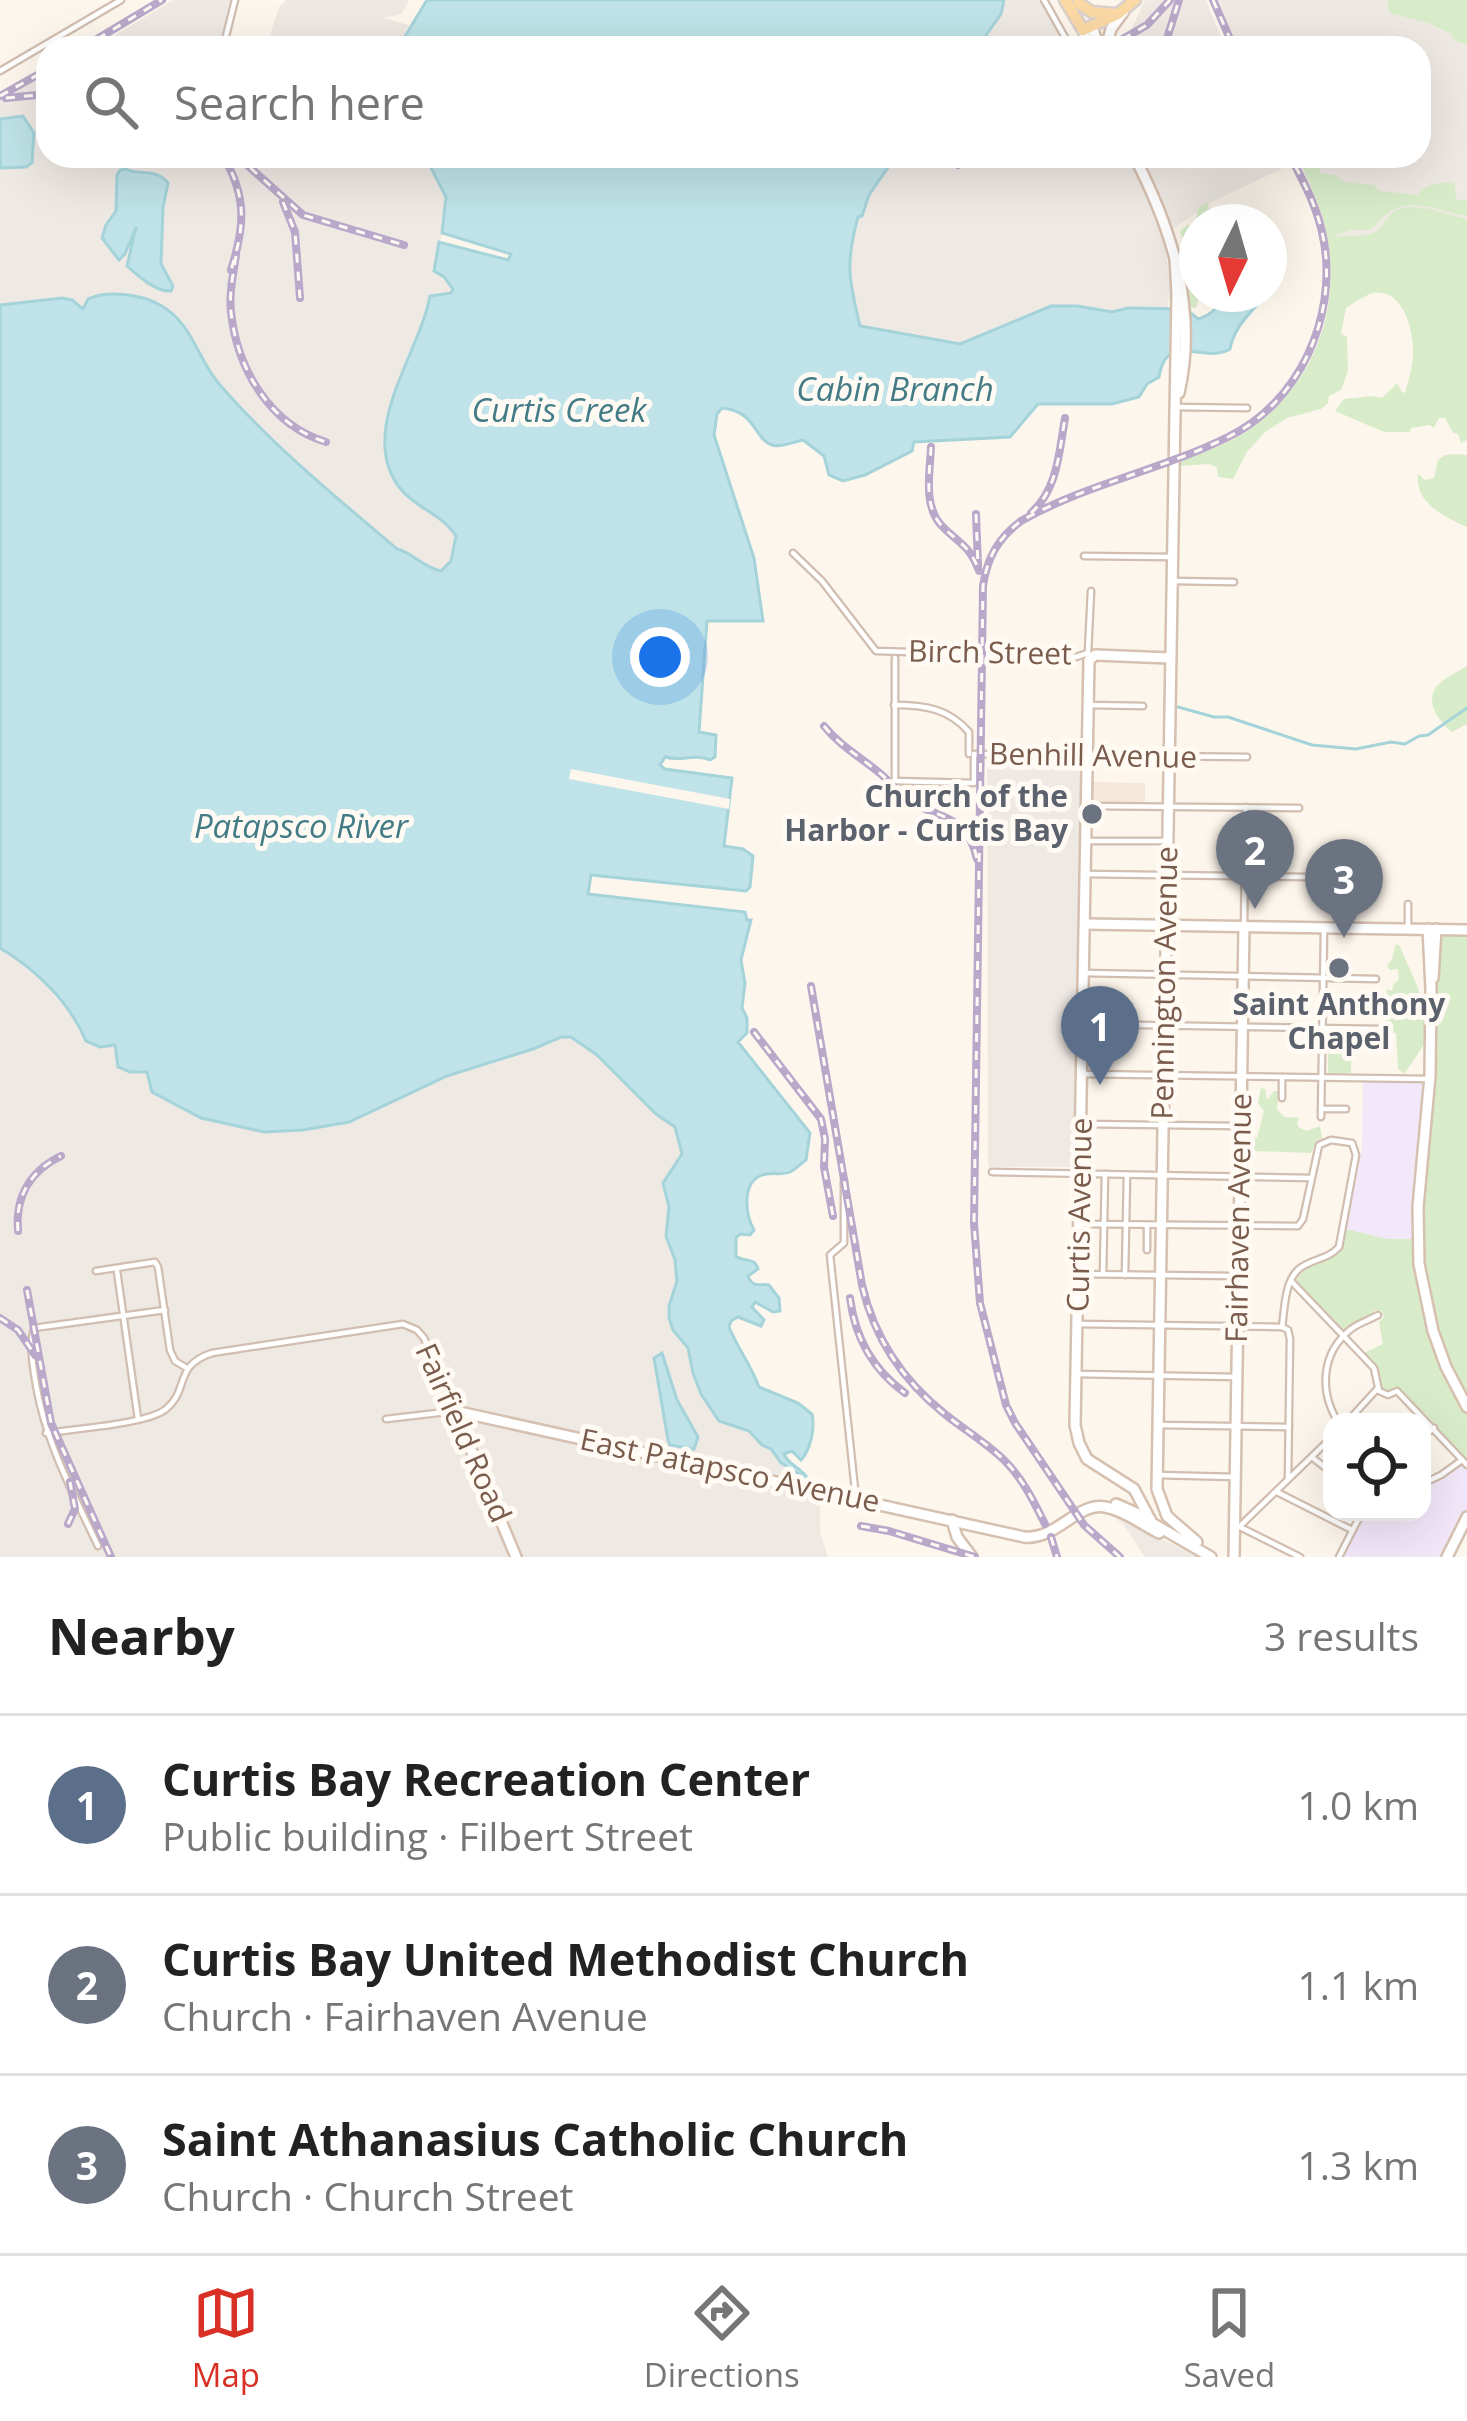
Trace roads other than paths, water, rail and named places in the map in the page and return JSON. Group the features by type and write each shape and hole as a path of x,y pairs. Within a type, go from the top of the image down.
{"main road":[{"path":"1073,1 1092,12 1126,8"},
{"path":"1073,1 1090,36"},
{"path":"1086,29 1126,8"},
{"path":"1106,36 1126,8"},
{"name":"Pennington Avenue","path":"1140,168 1161,211 1175,257 1181,381 1174,407 1157,1489 1148,1518"},
{"name":"Birch Street","path":"1090,655 1171,658"},
{"name":"Curtis Avenue","path":"1090,655 1075,1425 1078,1443 1095,1466 1138,1492 1148,1518 1214,1557"},
{"path":"1157,657 1167,661 1169,718"},
{"path":"1084,924 1467,930"},
{"name":"Fairhaven Avenue","path":"1234,1557 1244,926"},
{"path":"1432,929 1430,1079 1418,1211 1419,1264 1440,1350 1467,1407"},
{"name":"East Patapsco Avenue","path":"455,1411 1005,1532 1043,1530 1088,1503 1104,1501 1116,1507"},
{"name":"Fairfield Road","path":"455,1411 516,1557"},
{"path":"1116,1507 1130,1498 1128,1484"},
{"path":"1157,1489 1167,1516 1214,1557"},
{"path":"1116,1507 1197,1542"},
{"path":"1116,1507 1214,1557"},
{"path":"954,1521 969,1553"},
{"path":"954,1521 954,1532 969,1553"},
{"path":"1447,1557 1466,1522"},
{"path":"960,1538 972,1525"}],"street":[{"path":"60,36 121,0"},
{"path":"226,36 236,0"},
{"path":"1044,0 1064,36"},
{"path":"1070,36 1086,29"},
{"path":"0,71 36,50"},
{"path":"1174,407 1247,408"},
{"name":"Birch Street","path":"793,553 822,580 876,651 1090,655"},
{"path":"1084,556 1172,557"},
{"path":"1172,581 1234,582"},
{"name":"Curtis Avenue","path":"1090,655 1091,591"},
{"path":"895,658 894,705 929,706 948,713 969,732 969,754"},
{"name":"Benhill Avenue","path":"894,705 895,782 974,783 974,754 1247,757"},
{"path":"1088,705 1144,706"},
{"path":"1086,806 1299,808"},
{"name":"Fairhaven Avenue","path":"1244,926 1246,807"},
{"path":"1086,841 1168,842"},
{"path":"1085,874 1306,877"},
{"path":"1408,904 1408,929"},
{"path":"1324,928 1321,1113 1346,1109"},
{"path":"1084,974 1376,979"},
{"path":"1083,1024 1379,1029"},
{"path":"1082,1074 1430,1079"},
{"path":"1282,1077 1282,1098"},
{"path":"1081,1124 1241,1126"},
{"path":"1079,1224 1300,1224 1321,1142 1349,1142 1356,1154 1339,1247 1330,1256 1300,1267 1290,1280 1282,1327"},
{"path":"992,1172 1310,1178"},
{"path":"1103,1274 1105,1174"},
{"path":"1125,1275 1126,1174"},
{"path":"844,1181 844,1243 830,1256 856,1499"},
{"path":"1147,1225 1147,1250"},
{"path":"46,1433 157,1415 177,1395 187,1368 172,1358 155,1262 96,1271"},
{"path":"116,1268 138,1419"},
{"path":"1078,1274 1238,1276"},
{"path":"1290,1280 1376,1371 1378,1388 1388,1395 1397,1391 1465,1463 1431,1480"},
{"path":"98,1546 46,1433 34,1368 34,1328 165,1310"},
{"path":"1333,1413 1324,1380 1330,1357 1344,1336 1378,1315"},
{"name":"Fairfield Road","path":"187,1368 212,1353 397,1324 413,1327 424,1338 455,1411"},
{"path":"1078,1324 1288,1330 1288,1479"},
{"path":"1077,1374 1237,1376"},
{"path":"1355,1413 1378,1388"},
{"path":"386,1419 455,1411"},
{"path":"1158,1425 1289,1427"},
{"path":"1300,1557 1237,1526 1323,1446"},
{"path":"1312,1457 1323,1466"},
{"path":"1157,1475 1235,1477"},
{"path":"1275,1492 1352,1530"},
{"path":"1339,1557 1357,1521"}],"water":[{"path":"427,0 1004,0 1001,14 985,36 405,36"},
{"path":"23,116 34,133 32,163 0,168 0,119"},
{"name":"Patapsco River","path":"431,168 888,168 858,217 851,247 850,272 860,326 960,344 1051,306 1112,312 1179,309 1198,319 1211,312 1251,312 1230,349 1170,355 1159,377 1139,397 1112,404 1038,404 1010,437 914,442 912,451 843,481 829,475 824,456 803,440 772,445 742,414 722,408 717,414 714,435 754,558 763,621 707,621 699,732 716,735 715,757 665,757 660,765 732,778 724,846 753,856 750,887 746,891 591,875 588,894 745,912 751,920 741,960 747,1033 738,1042 810,1133 806,1160 790,1172 754,1180 747,1201 754,1230 736,1238 736,1256 754,1262 758,1269 748,1276 750,1280 769,1285 779,1298 780,1311 755,1302 752,1307 764,1320 761,1326 738,1317 729,1327 759,1387 812,1414 811,1438 801,1460 792,1451 784,1454 806,1481 749,1431 719,1421 701,1394 688,1348 669,1318 677,1281 666,1236 669,1207 663,1183 682,1154 675,1127 571,1037 447,1076 349,1122 264,1132 201,1118 152,1092 147,1072 118,1067 115,1045 100,1047 86,1041 51,988 0,948 0,305 62,298 83,309 96,296 124,294 160,305 180,321 220,385 283,450 397,549 441,571 451,561 456,536 399,487 388,465 388,417 430,296 453,289 434,271 439,242 508,260 511,254 442,233 446,197"},
{"path":"126,169 159,175 168,183 161,264 173,286 171,291 153,286 127,266 136,227 119,260 102,238 116,211 117,175"},
{"path":"662,1353 677,1400 698,1437 694,1449 670,1445 668,1440 654,1358"}],"waterway":[{"path":"1178,707 1228,717 1312,745 1356,749 1405,744 1428,735 1467,708"}],"railway":[{"path":"102,36 162,0"},
{"path":"1128,36 1147,25 1170,0"},
{"path":"1168,36 1179,0"},
{"path":"1213,0 1229,36"},
{"path":"0,96 36,76"},
{"path":"6,98 36,95"},
{"path":"229,168 241,212 231,270"},
{"path":"250,168 303,215 404,245"},
{"path":"1120,1557 1084,1525 1015,1423 1006,1405 980,1303 974,1223 983,586 995,549 1021,521 1228,437 1275,403 1293,380 1318,328 1327,271 1319,219 1296,168"},
{"path":"283,202 295,232 300,298"},
{"path":"236,256 231,312 249,374 288,423 326,442"},
{"path":"1031,513 1052,481 1065,418"},
{"path":"931,447 929,488 935,517 968,550 979,571"},
{"path":"976,514 978,565"},
{"path":"824,726 902,795 956,823 965,831 977,859"},
{"path":"811,986 862,1285 874,1323 916,1388 1011,1468 1045,1524"},
{"path":"754,1032 821,1119 833,1216"},
{"path":"18,1231 19,1207 27,1186 61,1156"},
{"path":"27,1290 51,1423 111,1557"},
{"path":"850,1298 867,1352 905,1393"},
{"path":"0,1318 18,1330 35,1355"},
{"path":"68,1524 75,1509 70,1482"},
{"path":"861,1526 975,1557"},
{"path":"1051,1537 1057,1557"}],"place":[{"name":"Church of the Harbor - Curtis Bay","path":"1092,814"},
{"name":"Curtis Bay United Methodist Church","path":"1255,909"},
{"name":"Saint Athanasius Catholic Church","path":"1344,938"},
{"name":"Saint Anthony Chapel","path":"1339,968"},
{"name":"Curtis Bay Recreation Center","path":"1100,1085"}],"water label":[{"name":"Cabin Branch","path":"895,389"},
{"name":"Curtis Creek","path":"559,410"}]}
